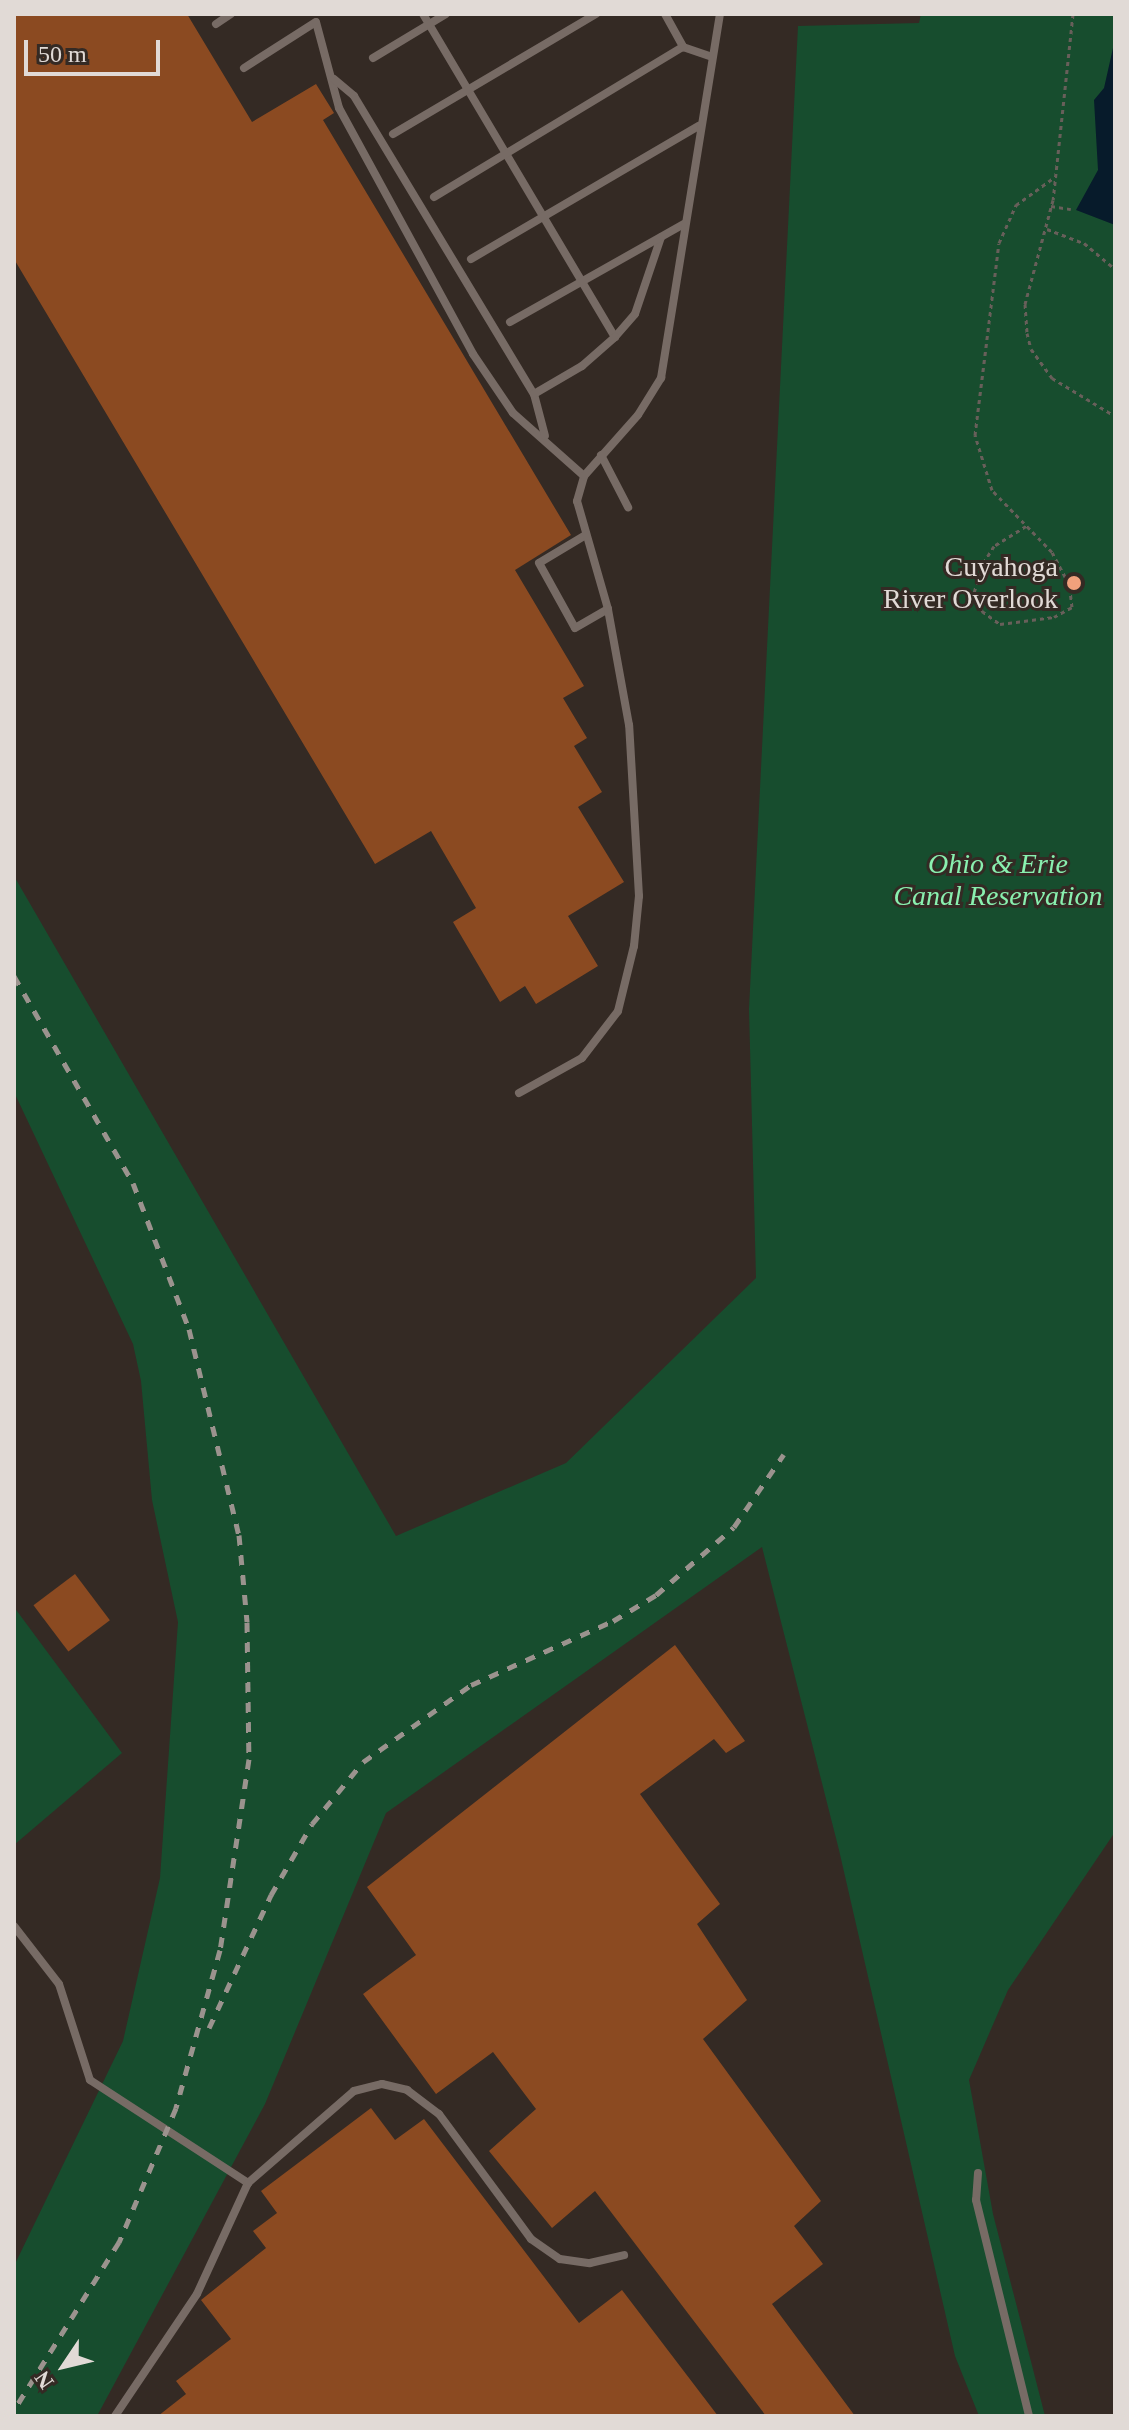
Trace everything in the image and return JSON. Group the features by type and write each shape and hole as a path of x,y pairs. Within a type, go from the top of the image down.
{"lane":[{"path":"216,24 231,14"},
{"path":"423,14 584,280 615,337"},
{"path":"373,58 446,14"},
{"path":"393,134 596,14"},
{"path":"665,14 683,47 712,57"},
{"path":"519,1093 582,1058 618,1011 634,946 639,896 629,725 608,609 584,536 577,501 584,476 638,415 661,378 699,126 720,14"},
{"path":"244,68 316,22 339,108 370,173 473,354 513,413 545,437 584,476"},
{"path":"434,197 683,47"},
{"path":"333,79 354,96 534,394 545,437"},
{"path":"471,259 699,126"},
{"path":"510,322 684,224"},
{"path":"534,394 582,366 615,337 635,314 661,237"},
{"path":"601,455 628,507"},
{"path":"584,536 539,563 575,628 608,609"},
{"path":"14,1926 59,1984 90,2080 248,2183"},
{"path":"115,2416 197,2294 248,2183 354,2091 382,2084 407,2090 439,2114 531,2239 560,2259 590,2263 624,2255"},
{"path":"978,2173 976,2200 1029,2416"}],"path":[{"path":"1073,14 1056,176 1047,229 1025,304 1031,349 1070,393 1115,416"},
{"path":"1026,526 994,546 974,593 982,611 1000,624 1054,617 1072,607 1069,584 1052,552 1026,526 1003,506 983,472 975,412 991,279 1005,222 1028,193 1056,176"},
{"path":"1051,206 1071,209"},
{"path":"1047,229 1084,243 1115,269"}],"green space":[{"name":"Ohio & Erie Canal Reservation","path":"921,14 1115,14 1115,1832 1008,1990 969,2080 993,2214 1045,2416 979,2416 955,2356 839,1850 762,1547 386,1813 265,2104 97,2416 14,2416 14,2266 123,2041 160,1878 178,1622 152,1500 141,1381 133,1344 14,1092 14,876 396,1536 566,1463 756,1278 749,1009 798,26 919,23"},
{"path":"14,1607 122,1753 14,1845"}],"water":[{"path":"1115,39 1115,225 1076,210 1098,170 1094,100 1104,88"}],"building":[{"path":"14,14 187,14 252,122 316,84 334,113 323,120 571,535 515,570 584,686 563,698 587,738 574,746 602,792 578,807 624,882 568,916 598,966 536,1004 525,986 500,1002 453,922 476,908 431,831 375,864 14,259"},
{"path":"75,1574 110,1620 68,1652 33,1605"},
{"path":"675,1645 745,1741 726,1753 714,1739 640,1794 720,1904 697,1924 747,2000 703,2039 821,2201 794,2226 823,2264 772,2304 855,2416 766,2416 595,2191 552,2228 489,2151 536,2109 493,2052 436,2094 363,1994 416,1955 367,1887"},
{"path":"371,2108 395,2140 424,2119 579,2323 622,2290 718,2416 158,2416 186,2394 176,2381 231,2339 201,2300 266,2248 253,2231 277,2213 261,2191"}],"railway":[{"path":"14,976 133,1183 189,1329 239,1535 247,1622 249,1759 220,1950 176,2108 119,2242 14,2410"},
{"path":"209,2028 271,1895 312,1824 363,1762 471,1685 613,1621 656,1595 734,1527 784,1454"}],"place":[{"name":"Cuyahoga River Overlook","path":"1074,583"}]}
